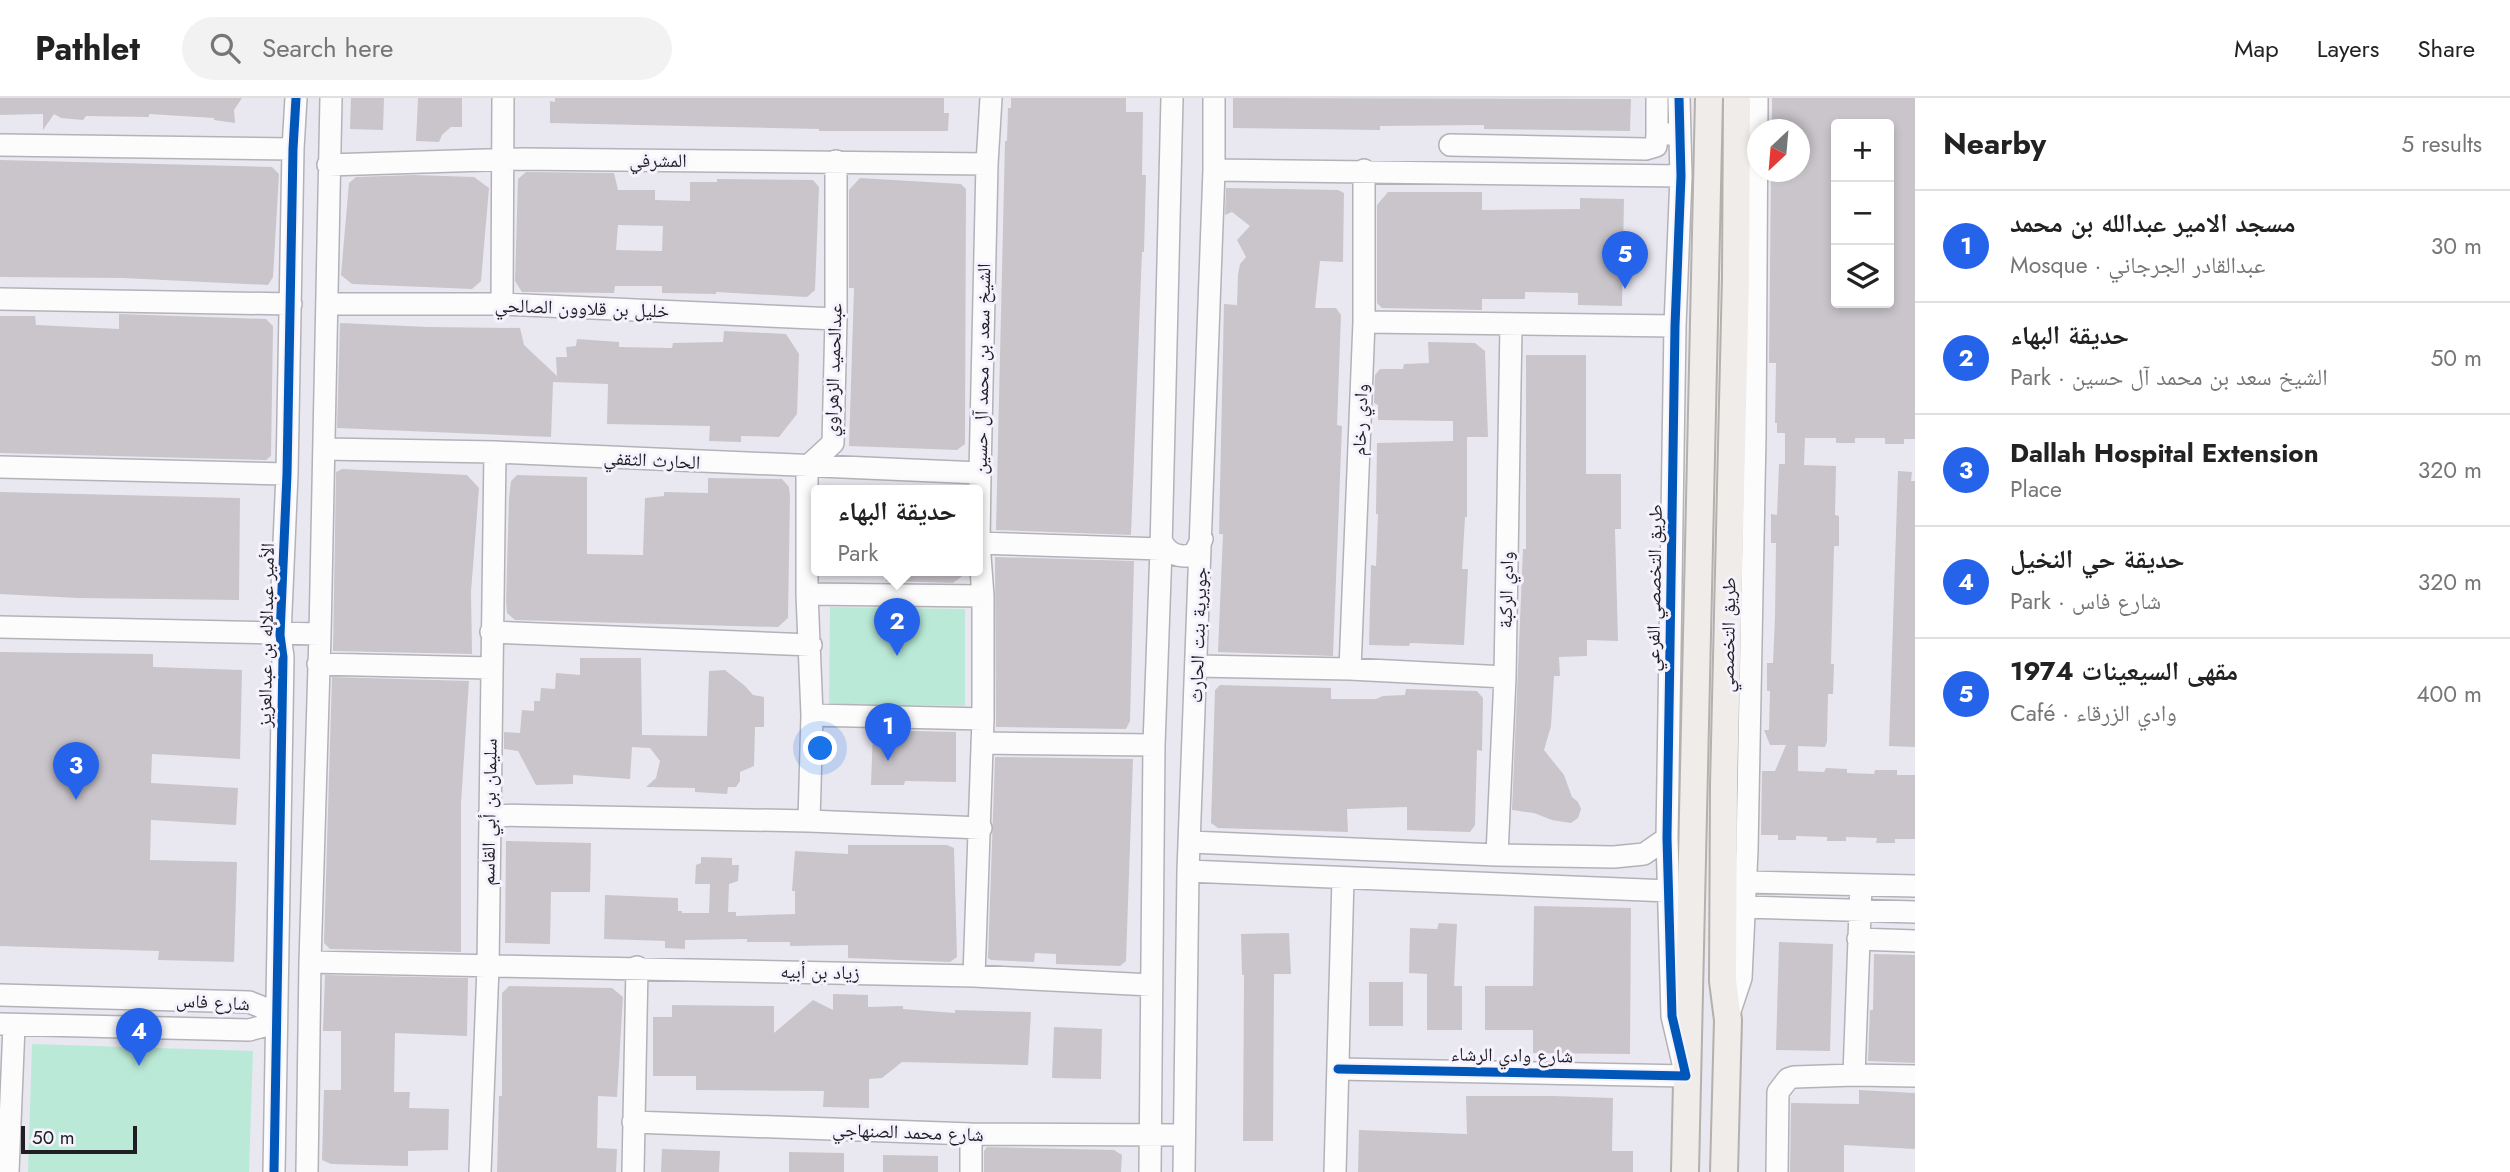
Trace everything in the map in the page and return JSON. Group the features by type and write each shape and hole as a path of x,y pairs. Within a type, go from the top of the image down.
{"main road":[{"name":"طريق التخصصي","path":"1685,1172 1709,98"},
{"name":"طريق التخصصي","path":"1724,1172 1728,1020 1723,981 1724,813 1736,276 1737,98"}],"street":[{"name":"الأمير عبدالإله بن عبدالعزيز","path":"274,1172 283,657 280,635 287,474 296,98"},
{"path":"307,1172 331,98"},
{"path":"502,304 503,98"},
{"name":"الشيخ سعد بن محمد آل حسين","path":"980,485 991,98"},
{"name":"جويرية بنت الحارث","path":"1150,1172 1153,745 1161,545 1172,98"},
{"name":"جويرية بنت الحارث","path":"1184,1172 1188,871 1202,539 1214,98"},
{"path":"1450,145 1646,149 1656,146 1657,98"},
{"name":"طريق التخصصي الفرعي","path":"1679,98 1681,176 1675,326 1667,838 1672,1016 1686,1076"},
{"path":"1728,1020 1741,978 1745,882 1755,435 1757,98"},
{"path":"1657,134 1680,134"},
{"path":"0,145 293,149"},
{"name":"المشرفي","path":"328,165 502,159 987,164"},
{"name":"عبدالحميد الزهراوي","path":"807,467 833,443 836,161"},
{"path":"1214,170 1681,176"},
{"name":"وادي رخام","path":"1350,669 1364,322 1364,170"},
{"path":"0,299 291,304"},
{"name":"خليل بن قلاوون الصالحي","path":"327,304 502,304 836,319"},
{"path":"1364,322 1675,326"},
{"name":"وادي الركبة","path":"1497,855 1505,677 1511,325"},
{"name":"الحارث الثقفي","path":"324,449 495,452 980,474"},
{"name":"سليمان بن أبي القاسم","path":"480,1172 488,967 495,452"},
{"path":"0,467 287,474"},
{"path":"807,467 807,594 812,715 809,821"},
{"path":"983,543 1161,545 1181,556 1194,554 1202,539"},
{"path":"1160,577 1172,566 1187,565 1196,572 1200,581"},
{"name":"الشيخ سعد بن محمد آل حسين","path":"974,976 981,828 981,576"},
{"path":"807,594 983,596"},
{"path":"281,609 290,620 299,624 312,619 320,608"},
{"path":"0,627 280,635 319,651 490,668"},
{"path":"491,632 811,645"},
{"path":"283,657 289,649 302,644 319,651"},
{"path":"1197,666 1350,669 1505,677"},
{"path":"812,715 983,719"},
{"path":"982,743 1153,745"},
{"path":"489,815 809,821 981,828"},
{"path":"1190,842 1497,855 1614,857 1644,853 1667,838"},
{"path":"1235,844 1226,846 1216,857 1223,870 1235,873"},
{"path":"1614,857 1629,860 1634,868 1629,883 1618,889"},
{"path":"1188,871 1669,891"},
{"path":"280,877 290,886 296,887 308,885 312,880"},
{"path":"1335,1172 1343,878"},
{"path":"1745,882 1915,886"},
{"path":"1854,1074 1861,885"},
{"path":"280,898 292,892 305,896 312,903"},
{"path":"1744,907 1915,912"},
{"path":"1858,939 1915,941"},
{"name":"زياد بن أبيه","path":"310,962 974,976 1151,985"},
{"path":"633,1172 637,967"},
{"name":"شارع فاس","path":"0,995 249,1002 264,1008 269,1016 268,1024 249,1030 5,1028"},
{"path":"154,999 163,1001 169,1012 165,1023 158,1028"},
{"path":"5,1028 12,1054 8,1172"},
{"name":"شارع وادي الرشاء","path":"1338,1069 1686,1076"},
{"path":"1777,1172 1778,1092 1794,1077 1854,1074 1915,1076"},
{"name":"شارع محمد الصنهاجي","path":"633,1122 971,1134 1184,1135"},
{"path":"971,1134 971,1172"}],"green space":[{"path":"830,607 965,609 965,706 829,704"},
{"path":"32,1044 253,1051 249,1172 28,1172"}],"building":[{"path":"0,98 242,98 234,110 235,123 214,118 149,114 149,117 86,116 83,120 61,118 54,114 43,130 43,114 0,115"},
{"path":"351,98 384,98 383,130 350,129"},
{"path":"418,98 462,98 462,127 451,127 439,142 416,141"},
{"path":"555,98 944,98 944,113 949,113 948,131 819,131 550,123 550,101 555,102"},
{"path":"1011,98 1126,98 1126,112 1143,112 1142,175 1146,175 1144,252 1131,535 996,530 1005,141"},
{"path":"1233,98 1631,99 1630,131 1484,129 1484,125 1380,126 1380,130 1233,128"},
{"path":"1772,98 1915,98 1915,439 1904,439 1904,444 1885,444 1885,438 1855,438 1855,443 1836,443 1836,438 1805,438 1804,465 1836,466 1835,515 1839,516 1839,546 1834,546 1831,664 1834,664 1833,694 1828,694 1827,742 1825,747 1798,746 1798,771 1824,772 1826,768 1847,769 1847,773 1874,774 1875,770 1897,770 1897,775 1915,775 1915,839 1876,843 1877,838 1846,837 1846,841 1827,841 1827,837 1796,836 1796,840 1778,840 1778,835 1761,835 1762,771 1775,771 1786,745 1770,745 1764,730 1769,730 1770,691 1767,691 1767,663 1773,663 1775,617 1776,543 1771,543 1771,514 1777,515 1779,464 1785,464 1785,433 1777,433 1775,423 1776,363 1769,363 1771,182 1810,182 1810,119 1772,119"},
{"path":"0,160 272,167 279,174 273,277 268,285 123,278 0,277"},
{"path":"526,172 614,173 618,190 655,190 655,200 690,201 690,182 717,182 717,179 813,180 819,187 815,290 807,297 716,292 662,293 662,286 615,286 614,293 522,292 515,281 518,179","holes":["618,225 663,226 662,251 616,250"]},
{"path":"356,177 474,177 489,188 481,281 472,289 352,284 341,275 349,183"},
{"path":"860,178 961,184 966,189 965,444 957,450 849,446 854,288 849,288 849,190"},
{"path":"1226,188 1338,190 1344,193 1343,262 1320,261 1315,308 1336,308 1341,315 1337,425 1342,426 1333,656 1218,652 1223,534 1219,534 1224,304 1237,305 1240,264 1246,257 1237,240 1250,226 1232,212 1225,215"},
{"path":"1388,192 1482,192 1482,210 1580,209 1580,198 1624,199 1622,306 1578,305 1578,293 1525,292 1525,299 1482,299 1482,310 1382,308 1377,303 1377,205"},
{"path":"119,314 266,319 273,326 271,456 266,460 0,453 0,316 35,316 36,325 119,329"},
{"path":"340,323 520,328 524,345 557,376 556,357 567,357 566,347 576,346 577,339 619,342 619,347 672,348 673,343 723,342 724,331 786,334 799,354 797,414 779,437 741,436 741,442 709,441 710,426 607,424 608,384 553,382 551,437 337,428"},
{"path":"1428,342 1475,343 1485,351 1488,437 1467,437 1467,517 1462,569 1468,569 1464,645 1369,645 1371,565 1376,566 1377,443 1453,441 1453,421 1378,420 1378,405 1374,403 1375,375 1380,369 1403,369 1404,364 1429,363"},
{"path":"1526,355 1586,355 1586,474 1621,474 1621,529 1615,529 1618,641 1587,640 1587,656 1559,657 1560,676 1554,676 1551,726 1544,750 1564,775 1572,797 1581,809 1578,818 1571,823 1512,810 1523,549 1526,549"},
{"path":"342,469 467,475 479,488 471,592 472,654 333,651 336,472"},
{"path":"1898,471 1912,472 1911,481 1915,481 1915,747 1889,746"},
{"path":"517,475 587,477 587,554 643,555 645,498 664,496 664,492 708,493 708,478 782,479 789,487 790,496 788,618 778,627 515,620 507,613 506,602 509,498 511,481"},
{"path":"0,492 240,498 239,600 0,594"},
{"path":"995,557 1134,561 1130,721 1126,729 996,727"},
{"path":"886,576 963,576 953,583 886,581"},
{"path":"0,652 153,654 153,667 242,670 240,759 152,754 151,783 238,788 236,825 151,820 150,860 237,862 234,962 158,960 159,951 0,946"},
{"path":"580,658 641,658 642,735 707,736 709,671 725,670 753,695 764,697 764,727 755,727 754,766 740,772 740,781 736,787 728,787 727,794 695,792 695,788 646,787 656,778 660,761 650,748 632,747 630,779 573,775 573,784 536,785 518,751 504,749 504,732 520,733 522,710 534,711 534,701 540,701 541,688 555,689 556,673 580,675"},
{"path":"332,677 469,681 461,803 461,952 330,949 324,943"},
{"path":"1220,685 1331,688 1331,699 1376,699 1405,695 1406,689 1477,691 1483,698 1482,751 1477,750 1475,825 1470,832 1407,830 1407,807 1347,809 1348,832 1218,828 1211,823 1215,690"},
{"path":"873,730 956,732 956,782 905,781 904,785 871,785"},
{"path":"995,757 1133,759 1126,961 1120,966 1056,964 1056,954 1035,953 1034,962 988,958"},
{"path":"506,841 591,843 590,892 551,892 550,944 505,943"},
{"path":"848,845 947,845 954,848 957,957 950,962 848,958 848,945 790,946 790,942 747,942 747,939 685,940 685,949 665,948 665,941 604,939 605,895 678,898 678,911 682,913 709,913 710,884 695,884 696,865 701,863 701,857 732,858 732,865 739,865 738,881 729,884 728,912 736,912 736,916 795,914 795,891 792,891 795,851 848,854"},
{"path":"1534,906 1631,908 1630,1054 1533,1053 1533,1030 1485,1030 1485,986 1533,986"},
{"path":"1439,923 1457,924 1454,986 1462,986 1462,1030 1427,1030 1427,974 1409,973 1410,928 1437,929"},
{"path":"1289,933 1291,974 1274,974 1273,1141 1243,1141 1244,975 1241,934"},
{"path":"1779,942 1833,944 1830,1051 1776,1050"},
{"path":"1874,954 1915,955 1915,1063 1868,1061 1870,1010 1873,1010"},
{"path":"325,975 468,978 467,1036 395,1033 394,1092 410,1092 409,1108 449,1109 448,1150 408,1151 408,1166 331,1164 322,1160 324,1090 341,1090 341,1031 323,1031"},
{"path":"1369,982 1403,982 1403,1026 1369,1026"},
{"path":"509,986 612,988 623,997 617,1097 598,1096 597,1148 617,1149 616,1172 497,1172 499,1096 502,1096 502,993"},
{"path":"833,994 868,995 868,1007 903,1006 903,1009 955,1013 955,1010 1031,1012 1028,1065 902,1062 882,1078 869,1079 869,1108 823,1107 824,1091 696,1090 696,1076 653,1076 653,1017 672,1017 672,1005 774,1006 774,1033 813,1000 833,1010"},
{"path":"1054,1027 1102,1029 1101,1079 1052,1078"},
{"path":"1859,1090 1915,1093 1915,1149 1844,1145 1844,1172 1790,1172 1791,1103 1859,1104"},
{"path":"1466,1096 1613,1098 1612,1151 1633,1151 1633,1172 1358,1172 1359,1130 1467,1134"},
{"path":"987,1147 1114,1150 1122,1155 1121,1172 984,1172 984,1151"},
{"path":"662,1149 720,1151 719,1172 661,1172"},
{"path":"789,1152 844,1153 844,1172 789,1172"},
{"path":"883,1155 938,1156 938,1172 883,1172"}],"cycle path":[{"path":"274,1172 283,657 280,635 287,474 296,98"},
{"path":"1338,1069 1686,1076 1672,1016 1667,838 1675,326 1681,176 1679,98"}],"place":[{"name":"مقهى السيعينات 1974","path":"1625,289"},
{"name":"حديقة البهاء","path":"897,656"},
{"name":"مسجد الامير عبدالله بن محمد","path":"888,761"},
{"name":"Dallah Hospital Extension","path":"76,800"},
{"name":"حديقة حي النخيل","path":"139,1066"}]}
